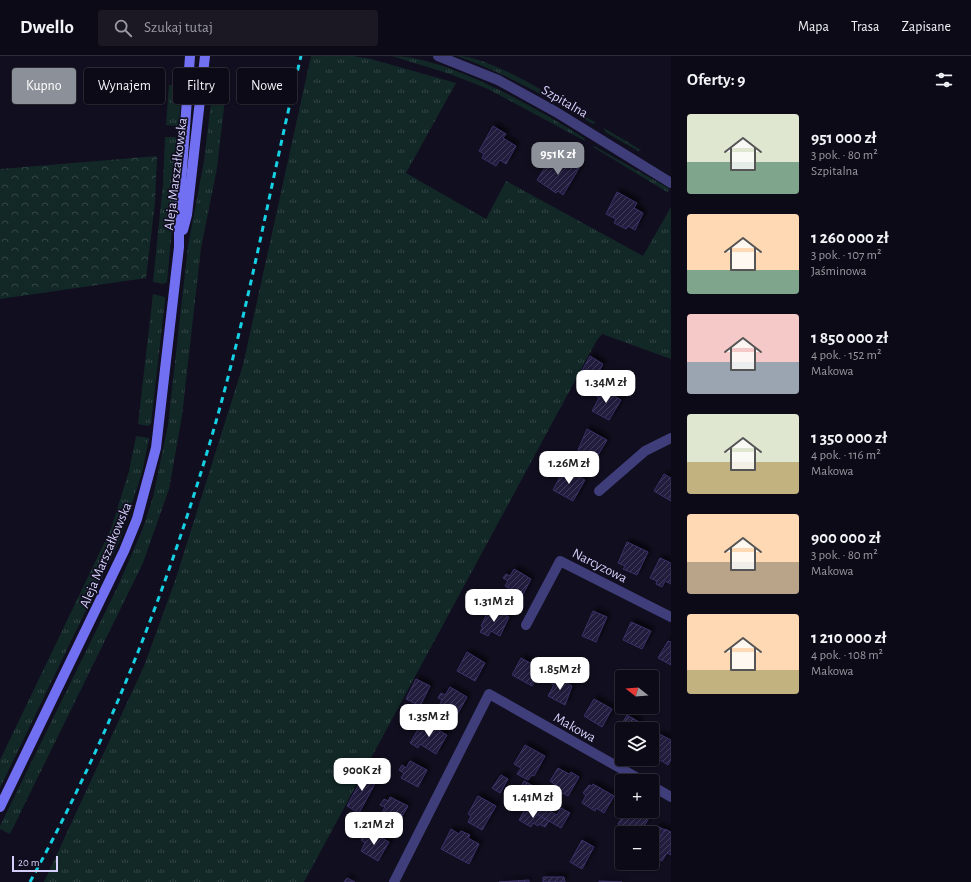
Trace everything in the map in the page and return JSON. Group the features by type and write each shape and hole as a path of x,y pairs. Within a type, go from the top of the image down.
{"main road":[{"name":"Aleja Marszałkowska","path":"0,807 110,582 138,519 156,448 179,247 179,213 190,56"},
{"name":"Aleja Marszałkowska","path":"179,247 187,215 205,56"}],"street":[{"name":"Szpitalna","path":"438,56 498,80 556,112 671,183"},
{"path":"599,491 646,451 671,438"},
{"name":"Narcyzowa","path":"526,625 560,561 671,617"},
{"name":"Makowa","path":"394,882 489,694 631,774"},
{"path":"659,790 671,797"}],"green space":[{"path":"311,56 353,56 371,59 456,83 406,173 486,219 506,181 643,256 671,207 671,359 602,334 597,340 304,882 44,882 144,666 175,581 243,365"},
{"path":"392,56 414,58 465,74 518,99 584,138 585,141 488,89 450,74"},
{"path":"457,56 472,58 508,72 548,93 596,123 593,124 510,78"},
{"path":"169,85 173,85 173,104 181,104 179,124 177,126 166,125"},
{"path":"211,104 224,104 217,168 201,248 182,416 169,489 143,563 10,834 0,829 0,826 118,586 143,528 153,497 168,425 188,246 204,161"},
{"path":"604,128 641,150 638,151 605,132"},
{"path":"165,137 175,137 178,140 175,198 167,282 163,284 153,282 163,184"},
{"path":"594,146 670,189 667,192 593,147"},
{"path":"157,156 155,203 146,278 0,299 0,169"},
{"path":"153,294 165,297 165,300 151,424 148,426 138,424"},
{"path":"136,436 149,438 142,473 119,542 0,788 0,760 111,529 129,471"}],"building":[{"path":"493,126 506,134 503,138 516,146 506,164 500,160 496,166 482,158 484,154 479,151"},
{"path":"564,160 579,168 563,195 558,191 556,193 537,180 549,161 560,167"},
{"path":"617,192 637,203 634,208 643,213 635,230 628,226 626,229 614,223 616,219 606,214"},
{"path":"590,356 603,364 591,386 578,378"},
{"path":"600,388 621,400 609,420 592,411 599,398 596,396"},
{"path":"587,429 607,440 595,460 578,450"},
{"path":"564,469 585,480 573,501 553,490"},
{"path":"664,474 671,478 671,501 654,491"},
{"path":"627,542 648,552 637,575 623,569 625,566 618,563"},
{"path":"660,558 671,563 671,584 665,581 662,587 656,584 657,581 650,578"},
{"path":"514,569 531,579 522,596 505,586 508,581 503,578 506,574 510,576"},
{"path":"490,608 509,617 500,636 491,631 488,636 480,632 483,627 481,626"},
{"path":"593,611 607,617 596,642 582,636"},
{"path":"631,622 651,631 642,649 623,640"},
{"path":"668,641 671,642 671,665 658,658"},
{"path":"467,652 485,663 475,681 457,671"},
{"path":"521,658 534,665 535,662 543,667 532,686 512,675"},
{"path":"555,676 572,686 565,705 548,696 554,685 551,683"},
{"path":"416,679 430,686 420,706 406,699"},
{"path":"450,687 467,697 457,715 439,706 442,700 438,698 441,693 445,695"},
{"path":"594,699 612,709 602,727 584,716"},
{"path":"627,715 639,722 623,722"},
{"path":"423,721 447,735 436,754 420,744 418,748 410,743"},
{"path":"659,734 671,740 671,760 668,765 659,759"},
{"path":"525,745 545,756 534,776 532,775 528,780 517,774 521,768 514,764"},
{"path":"410,761 427,770 418,787 401,778 404,773 399,770 402,765 406,768"},
{"path":"558,768 569,774 571,772 579,777 568,796 555,789 557,786 550,781"},
{"path":"366,771 378,778 359,813 347,806"},
{"path":"501,775 508,779 500,793 492,788"},
{"path":"524,781 537,788 526,808 513,801"},
{"path":"593,784 614,796 604,813 596,808 595,811 582,803 586,795 583,793 589,785 592,786"},
{"path":"535,792 544,797 539,805 557,815 561,808 570,813 561,828 526,808"},
{"path":"478,796 496,806 482,830 468,822 471,816 468,814"},
{"path":"390,797 408,806 397,825 380,816 385,807 380,805 384,799 388,801"},
{"path":"526,808 549,821 545,827 539,824 538,826 533,823 531,827 519,820"},
{"path":"622,818 649,818 644,826 621,826 618,824"},
{"path":"659,827 665,830 659,841"},
{"path":"451,829 459,834 461,831 470,835 468,838 479,844 469,864 441,849"},
{"path":"665,829 671,832 671,855 667,853 662,861 659,860 659,840"},
{"path":"371,832 389,842 378,861 361,851 365,843 361,840 364,835 369,837"},
{"path":"582,840 594,847 582,869 570,862"},
{"path":"543,877 564,877 565,882 543,882"},
{"path":"347,878 355,882 344,882"},
{"path":"529,880 529,882 499,882"},
{"path":"599,881 622,882 599,882"}],"railway":[{"path":"30,882 85,774 110,718 134,662 176,548 213,432 238,339 301,56"}]}
